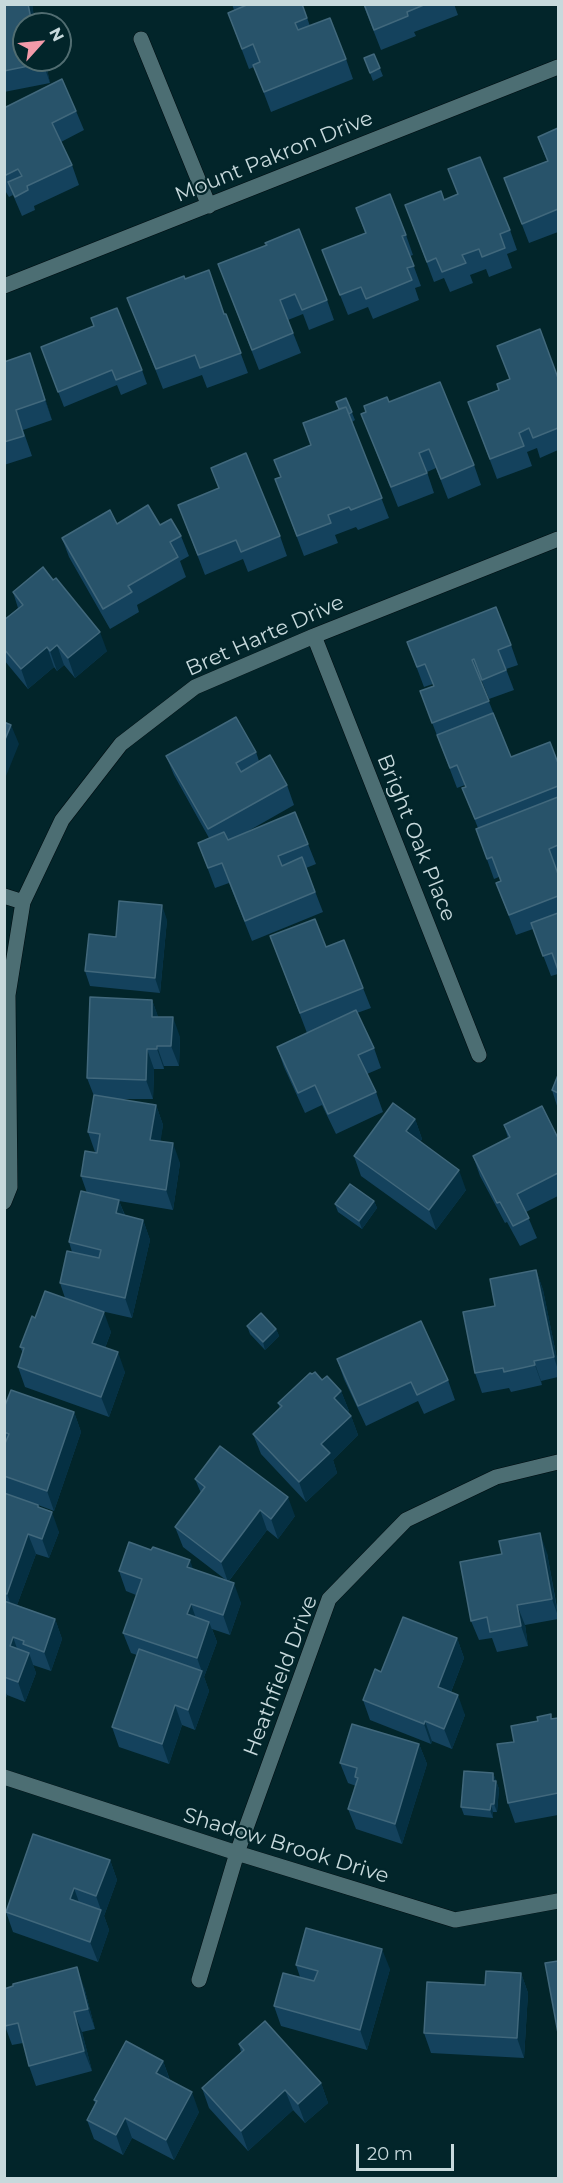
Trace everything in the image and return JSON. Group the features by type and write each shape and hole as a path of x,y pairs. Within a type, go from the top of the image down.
{"street":[{"path":"141,39 209,206"},
{"name":"Mount Pakron Drive","path":"4,286 558,67"},
{"name":"Bret Harte Drive","path":"4,1202 10,1188 8,995 23,902 62,820 121,744 195,687 314,636 558,540"},
{"name":"Bright Oak Place","path":"314,636 479,1055"},
{"path":"4,896 23,902"},
{"name":"Heathfield Drive","path":"199,1980 237,1853 329,1599 406,1520 496,1477 558,1462"},
{"name":"Shadow Brook Drive","path":"4,1777 237,1853 455,1920 558,1901"}],"building":[{"path":"4,4 28,4 30,12 12,12 12,69 4,71"},
{"path":"249,4 302,4 307,18 295,23 298,30 330,18 346,59 264,92 253,65 260,62 253,44 242,49 228,13"},
{"path":"364,4 426,4 407,12 408,16 374,30"},
{"path":"374,54 380,68 370,73 364,58"},
{"path":"62,79 76,111 52,123 72,165 27,186 28,190 15,197 8,182 22,176 18,169 4,176 4,108"},
{"path":"558,128 558,209 522,224 504,178 548,161 538,137"},
{"path":"480,157 510,230 500,234 505,248 482,257 479,249 462,255 466,263 442,272 436,258 427,262 405,205 441,191 444,200 458,194 448,169"},
{"path":"390,194 406,235 402,236 414,266 407,268 412,280 366,299 361,287 340,295 322,250 366,233 356,208"},
{"path":"299,229 327,300 302,310 295,294 280,300 293,333 252,350 218,264 267,245 265,243"},
{"path":"209,270 224,314 226,314 241,353 200,368 195,355 156,369 127,298 184,276 185,279"},
{"path":"117,308 142,370 116,380 112,370 58,392 41,347 94,326 91,318"},
{"path":"540,329 558,378 558,428 533,438 529,428 519,433 524,446 490,459 468,402 499,390 497,384 510,379 497,346"},
{"path":"30,353 45,400 16,410 24,436 4,442 4,362"},
{"path":"440,382 474,465 441,479 429,449 419,453 427,473 391,487 361,414 366,412 364,406 387,397 389,402"},
{"path":"346,398 352,412 349,414 346,407 339,409 336,402"},
{"path":"346,407 382,498 351,510 349,507 328,515 331,523 297,536 275,479 281,477 274,460 311,445 303,423"},
{"path":"246,453 280,536 241,552 236,540 198,555 178,505 219,488 211,468"},
{"path":"148,505 160,525 171,519 181,536 170,542 178,557 128,586 132,592 103,609 62,538 110,510 117,524"},
{"path":"43,567 53,580 56,578 100,632 68,658 57,645 50,651 47,647 21,669 4,649 4,620 23,605 13,592"},
{"path":"496,607 511,645 498,650 506,670 482,680 474,659 472,660 489,701 432,723 420,691 434,686 425,664 417,667 407,642"},
{"path":"493,713 511,757 550,742 558,763 558,786 475,819 462,788 466,787 457,765 450,768 437,735"},
{"path":"236,717 256,752 236,763 241,772 270,755 287,785 208,829 166,756"},
{"path":"4,722 11,725 4,742"},
{"path":"558,797 558,845 549,849 558,874 558,896 509,915 496,883 501,881 492,857 487,859 476,829"},
{"path":"295,812 308,844 278,856 282,866 302,857 315,892 245,921 222,863 208,868 198,843 224,832 228,840"},
{"path":"119,901 162,905 155,978 85,971 89,934 116,937"},
{"path":"558,913 558,970 552,953 543,956 531,923"},
{"path":"315,919 326,947 344,940 363,988 300,1013 270,936"},
{"path":"90,997 152,1000 152,1017 173,1017 171,1046 147,1049 146,1080 87,1078"},
{"path":"356,1010 374,1048 358,1055 376,1092 328,1114 315,1085 298,1093 277,1047"},
{"path":"558,1075 558,1093 552,1090"},
{"path":"94,1095 156,1105 150,1140 173,1143 166,1190 81,1176 85,1151 97,1153 100,1134 88,1132"},
{"path":"393,1103 415,1119 406,1131 459,1170 429,1210 354,1156"},
{"path":"542,1106 558,1138 558,1173 517,1194 529,1218 513,1226 500,1202 497,1203 473,1156 510,1137 504,1125"},
{"path":"350,1184 374,1201 359,1221 335,1204"},
{"path":"81,1191 119,1200 116,1213 143,1220 125,1298 60,1283 67,1251 99,1258 101,1250 69,1242"},
{"path":"536,1270 554,1357 534,1361 535,1365 504,1372 503,1368 475,1373 463,1312 495,1306 490,1279"},
{"path":"45,1291 104,1312 92,1343 118,1352 101,1397 18,1367 24,1348 20,1347 32,1316 35,1318"},
{"path":"261,1313 276,1329 263,1342 247,1326"},
{"path":"421,1321 448,1380 417,1395 411,1382 358,1406 337,1359"},
{"path":"315,1372 322,1380 327,1376 341,1391 334,1398 351,1416 321,1444 330,1453 299,1482 253,1434 282,1406 278,1403 310,1373"},
{"path":"11,1390 74,1412 47,1491 4,1476 4,1446 9,1434 4,1432 4,1408"},
{"path":"220,1446 288,1497 271,1519 260,1510 221,1562 175,1527 205,1487 195,1479"},
{"path":"4,1493 52,1512 42,1539 28,1534 7,1594 4,1593"},
{"path":"540,1533 552,1599 517,1605 521,1626 490,1632 487,1617 471,1621 460,1562 502,1554 499,1541"},
{"path":"129,1542 151,1550 153,1547 190,1560 187,1567 234,1583 223,1615 191,1604 187,1614 209,1622 197,1658 123,1633 142,1579 119,1571"},
{"path":"4,1601 55,1619 44,1652 23,1644 24,1641 13,1637 10,1646 29,1653 18,1682 4,1677"},
{"path":"403,1617 457,1638 438,1687 458,1695 444,1729 425,1721 424,1724 363,1700 375,1669 381,1672"},
{"path":"139,1649 202,1671 188,1710 175,1705 162,1744 112,1727"},
{"path":"551,1714 551,1719 558,1718 558,1793 508,1803 497,1744 514,1742 511,1726 538,1721 537,1717"},
{"path":"352,1724 419,1744 395,1824 348,1809 358,1778 355,1777 357,1768 340,1763"},
{"path":"464,1771 493,1773 493,1781 496,1781 494,1804 491,1804 490,1810 461,1807"},
{"path":"33,1834 110,1860 96,1896 74,1888 70,1899 101,1910 90,1942 6,1912"},
{"path":"306,1928 382,1949 360,2030 274,2006 283,1973 314,1981 318,1971 296,1965"},
{"path":"558,1961 558,2033 545,1963"},
{"path":"77,1967 88,2009 74,2012 84,2051 29,2066 18,2023 5,2026 4,1989 13,1984"},
{"path":"486,1971 521,1973 517,2038 424,2033 427,1982 485,1985"},
{"path":"265,2021 321,2083 298,2104 285,2090 241,2131 202,2088 244,2050 239,2044"},
{"path":"126,2041 163,2061 156,2073 192,2092 166,2140 125,2118 116,2135 87,2120 97,2101 94,2100"}]}
